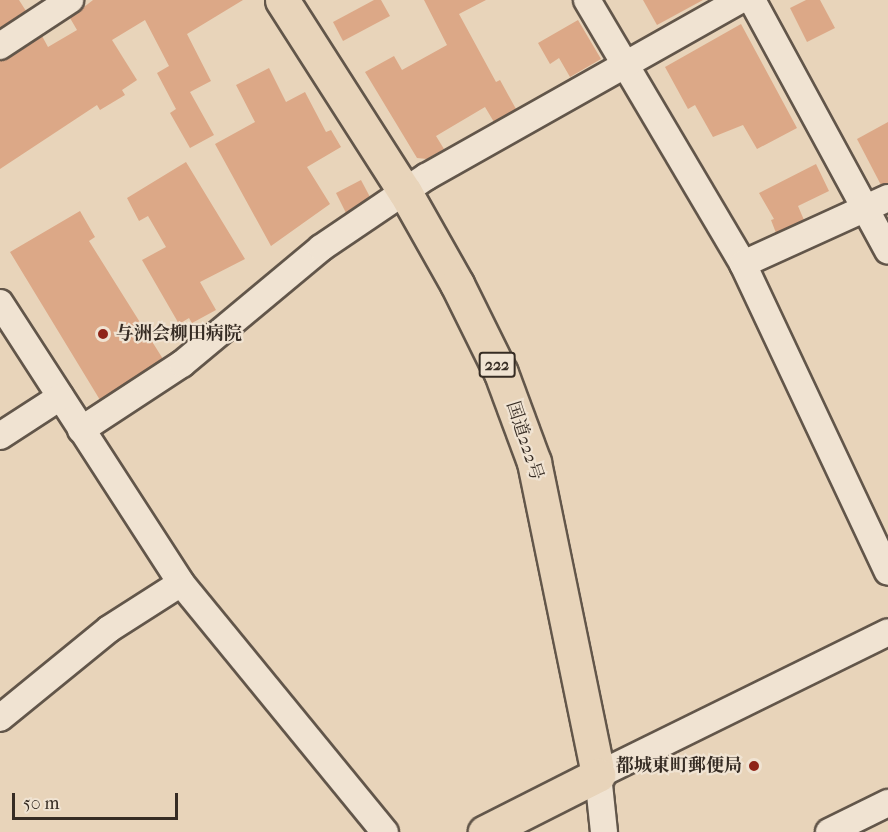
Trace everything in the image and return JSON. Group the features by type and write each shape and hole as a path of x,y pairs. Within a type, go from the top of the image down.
{"highway":[{"name":"国道222号","path":"282,0 405,192 501,373 534,462 598,775"},
{"path":"485,832 598,775"}],"street":[{"path":"0,46 70,0"},
{"path":"586,0 743,264 888,572"},
{"path":"81,430 182,364 321,248 405,192 623,63 740,0"},
{"path":"752,0 877,203 888,250"},
{"path":"743,264 877,203"},
{"path":"0,303 181,583 385,832"},
{"path":"0,436 60,397"},
{"path":"0,718 109,629 181,583"},
{"path":"604,832 598,775 888,632"},
{"path":"829,832 888,803"}],"building":[{"path":"0,0 19,0 26,11 0,28"},
{"path":"93,0 243,0 187,34 211,81 190,92 214,135 190,148 170,113 176,109 157,73 169,66 145,20 112,40 137,80 122,90 125,95 100,110 97,105 0,169 0,61 42,36 48,47 77,30 70,18"},
{"path":"374,0 381,0 390,16 343,41 333,22"},
{"path":"424,0 486,0 459,14 496,82 500,80 516,109 494,122 485,107 436,136 444,149 427,159 417,158 365,72 394,56 402,70 447,45"},
{"path":"643,0 703,0 657,25"},
{"path":"806,0 820,0 835,28 807,42 790,8"},
{"path":"578,20 601,59 570,77 559,58 550,64 538,43"},
{"path":"741,24 797,128 757,149 743,125 713,137 695,105 688,109 665,67"},
{"path":"269,68 286,102 305,92 326,132 331,130 341,147 307,167 330,204 271,246 215,144 255,122 236,85"},
{"path":"888,122 888,183 881,185 857,139"},
{"path":"186,162 245,259 200,282 216,310 192,323 189,318 179,324 142,260 166,247 148,216 139,221 127,198"},
{"path":"816,164 829,191 798,206 804,220 776,233 771,220 774,219 759,193"},
{"path":"361,180 370,197 346,213 336,193"},
{"name":"与洲会柳田病院","path":"80,211 95,237 89,241 163,359 100,400 10,252"}],"place":[{"name":"与洲会柳田病院","path":"103,334"},
{"name":"都城東町郵便局","path":"754,766"}]}
